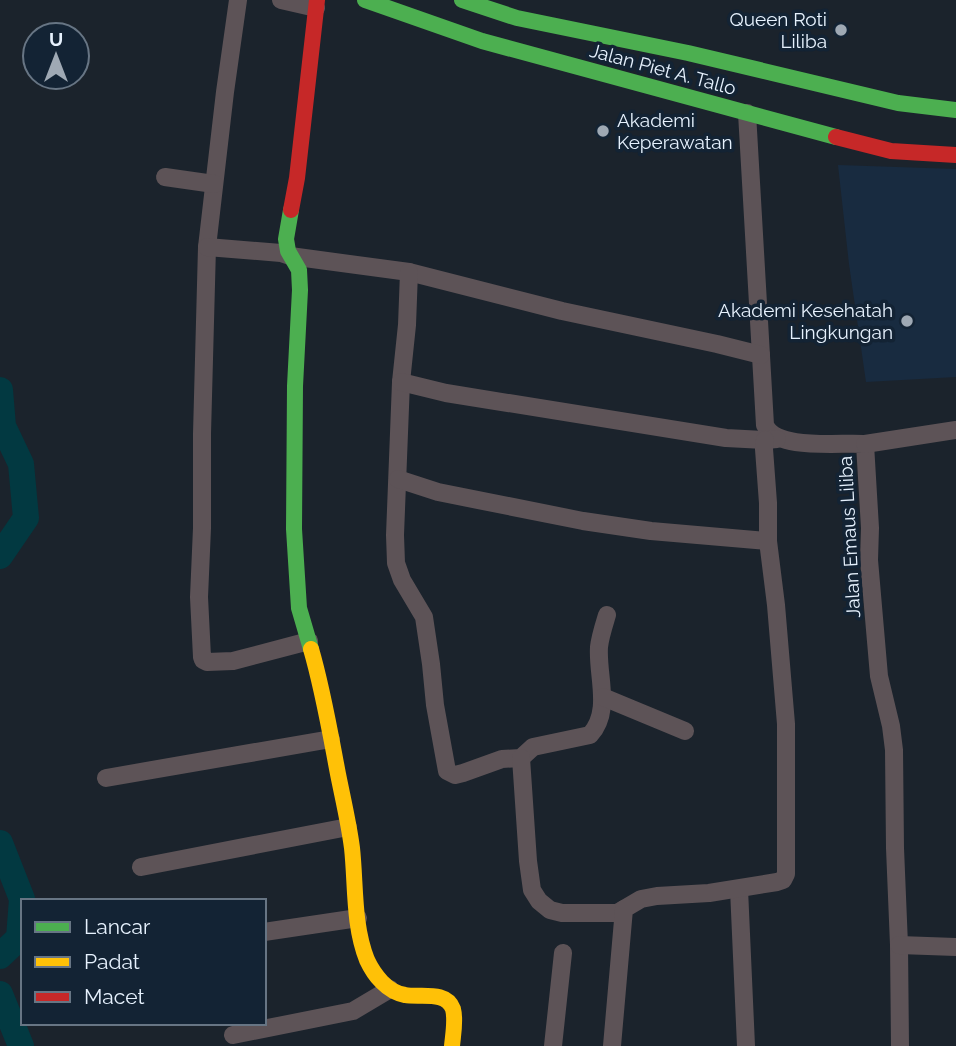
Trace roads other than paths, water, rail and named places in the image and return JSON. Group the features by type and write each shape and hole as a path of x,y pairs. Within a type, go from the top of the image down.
{"main road":[{"name":"Jalan Piet A. Tallo","path":"365,0 482,41 891,151 956,155"},
{"name":"Jalan Piet A. Tallo","path":"462,0 484,3 517,18 688,53 898,103 956,110"},
{"path":"317,4 297,178 286,239 290,256 299,270 300,290 295,387 295,556 299,608 321,684 352,846 362,945 376,976 390,989 403,995 443,997 449,1002 453,1009 453,1046"}],"street":[{"path":"238,0 207,247 202,528 198,597 202,657 207,662 233,661 309,641"},
{"path":"281,0 317,4"},
{"path":"521,758 532,890 539,901 550,910 562,913 617,913 642,899 739,889 778,882 783,880 786,874 786,724 768,541 764,449 773,440 765,425 747,113"},
{"path":"165,177 214,184"},
{"path":"207,247 281,253 409,272 562,312 761,355"},
{"path":"409,272 401,382 396,563 402,580 424,617 435,705 447,771 455,775 502,759 521,758 533,747 590,735 598,723 603,697 599,645 607,615"},
{"name":"Jalan Emaus Liliba","path":"401,382 446,393 712,436 796,443 865,444 870,528 869,560 875,634 879,676 894,750 900,1046"},
{"path":"865,444 956,430"},
{"path":"398,479 438,492 583,521 651,531 768,541"},
{"path":"603,697 685,731"},
{"path":"106,778 331,738"},
{"path":"141,867 348,827"},
{"path":"739,889 746,1046"},
{"path":"612,1046 624,909"},
{"path":"266,932 358,918"},
{"path":"899,945 956,947"},
{"path":"554,1046 563,953"},
{"path":"233,1035 353,1012 390,989"}],"waterway":[{"path":"0,390 3,426 21,464 26,518 0,556"},
{"path":"0,843 22,899"},
{"path":"0,956 19,938 21,912"},
{"path":"0,994 21,1046"}],"place":[{"name":"Queen Roti Liliba","path":"841,30"},
{"name":"Akademi Keperawatan","path":"603,131"},
{"name":"Akademi Kesehatah Lingkungan","path":"907,321"}]}
